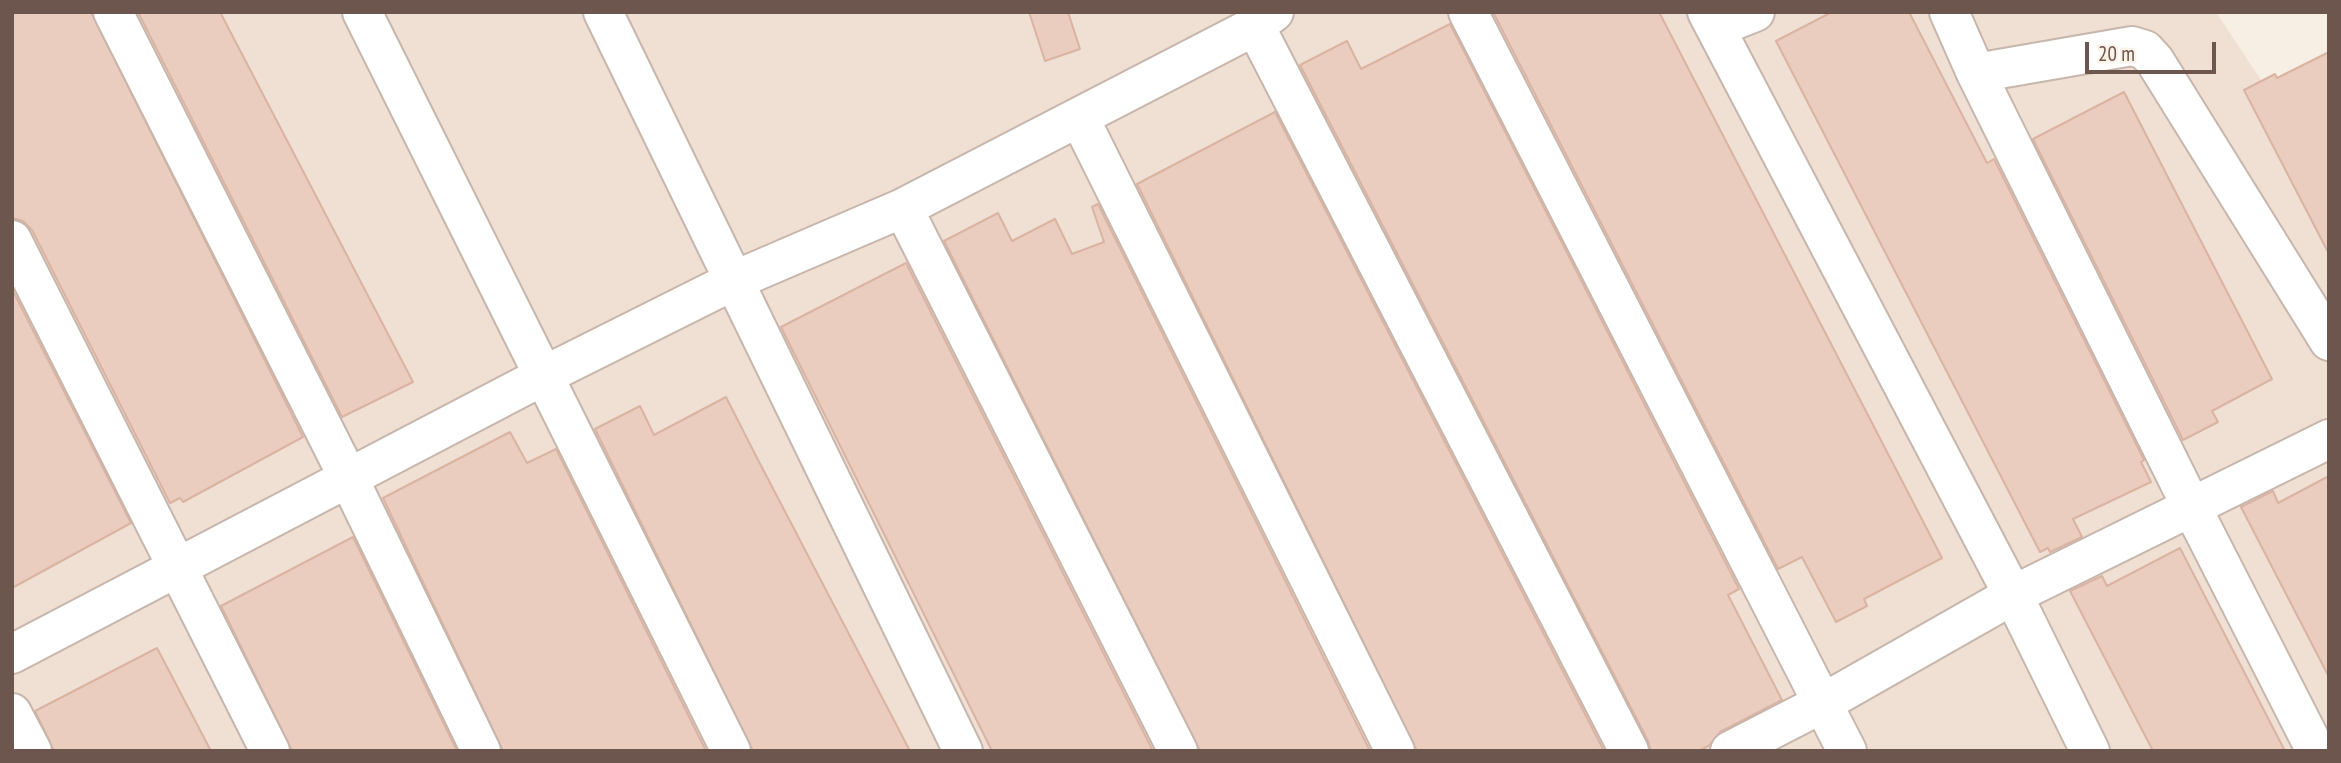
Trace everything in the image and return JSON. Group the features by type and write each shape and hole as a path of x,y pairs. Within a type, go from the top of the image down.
{"street":[{"path":"113,12 348,477 481,751"},
{"path":"362,12 731,751"},
{"path":"603,12 963,751"},
{"path":"1468,12 1847,751"},
{"path":"1755,12 1712,20 2013,595 2090,751"},
{"path":"1949,12 1976,74 2316,751"},
{"path":"12,654 545,375 733,281 903,208 1264,19 1629,751"},
{"path":"1976,74 2132,46 2145,50 2155,61 2329,341"},
{"path":"1079,117 1395,751"},
{"path":"903,208 1178,751"},
{"path":"12,240 270,751"},
{"path":"1730,751 1823,703 2013,595 2329,439"},
{"path":"12,713 32,751"}],"shaded area":[{"path":"12,12 2216,12 2265,86 2329,59 2329,751 12,751"}],"building":[{"path":"12,12 91,12 303,437 183,502 180,498 170,503 32,230 23,221 12,218"},
{"path":"138,12 220,12 413,382 342,417"},
{"path":"1029,12 1068,12 1080,49 1045,61"},
{"path":"1493,12 1659,12 1942,558 1864,599 1867,606 1836,622 1802,557 1778,569"},
{"path":"1832,12 1909,12 1987,163 1994,159 2144,460 2141,462 2151,482 2073,519 2082,537 2050,552 2048,548 2040,552 1776,41"},
{"path":"1450,24 1739,589 1728,595 1782,700 1720,732 1710,745 1699,751 1651,751 1300,65 1347,41 1361,69"},
{"path":"2329,52 2329,254 2244,90 2275,74 2277,78"},
{"path":"2124,92 2272,379 2212,411 2218,422 2183,440 2033,139"},
{"path":"1275,112 1604,751 1417,751 1137,184"},
{"path":"1098,204 1370,751 1200,751 944,241 998,213 1012,241 1055,219 1072,254 1104,242 1092,207"},
{"path":"906,263 1153,751 992,751 781,327"},
{"path":"12,289 131,523 12,588"},
{"path":"726,397 910,751 753,751 595,429 640,406 654,435"},
{"path":"510,432 527,463 556,449 706,751 503,751 383,498"},
{"path":"2329,476 2329,677 2241,507 2273,491 2278,503"},
{"path":"353,537 457,751 292,751 221,606"},
{"path":"2180,548 2285,751 2153,751 2070,591 2102,576 2107,586"},
{"path":"157,648 211,751 54,751 35,711"}]}
